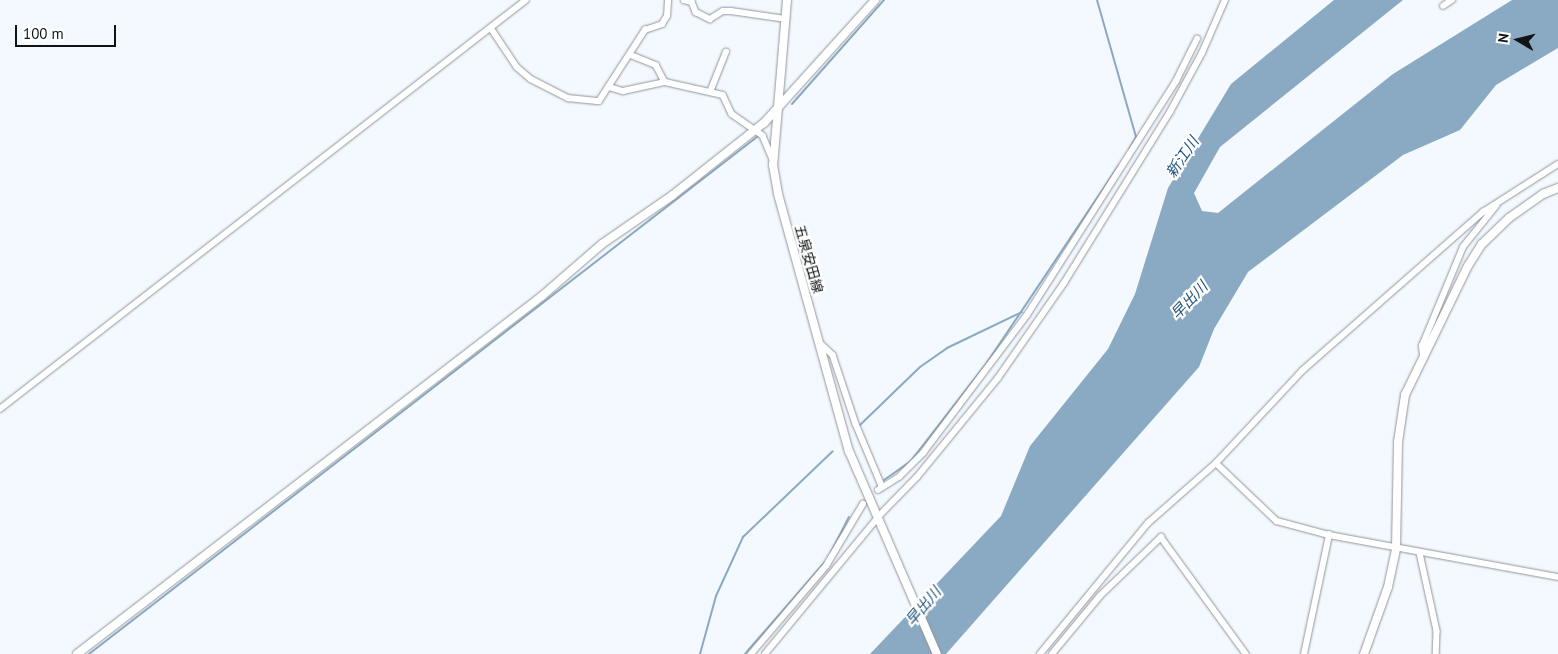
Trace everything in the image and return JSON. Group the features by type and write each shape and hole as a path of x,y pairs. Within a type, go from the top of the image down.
{"street":[{"path":"0,409 526,0"},
{"path":"491,28 517,67 553,93 576,100 599,101 631,55 645,30 662,24 667,16 668,0"},
{"path":"684,0 692,2 696,12 710,19 723,11 731,11 786,20"},
{"name":"五泉安田線","path":"788,0 773,161 784,219 849,451 937,654"},
{"path":"77,654 542,296 602,244 674,195 756,130 777,111 875,0"},
{"path":"764,654 879,517 917,477 998,378 1058,290 1170,112 1202,53 1225,0"},
{"path":"1443,6 1452,0"},
{"path":"819,342 833,355 858,431 880,488 898,477 923,453 1027,315 1176,81 1197,39"},
{"path":"710,92 726,52"},
{"path":"631,55 656,65 665,82"},
{"path":"609,88 623,91 665,82 726,97 732,114 763,136 773,161"},
{"path":"1040,654 1148,523 1216,463 1303,370 1506,195 1558,164"},
{"path":"1364,654 1388,587 1396,548 1399,433 1405,395 1482,244 1509,218 1543,194 1558,188"},
{"path":"1424,357 1422,346 1463,247 1481,222 1506,195"},
{"path":"1216,463 1277,521 1330,535 1420,553 1558,577"},
{"path":"751,654 826,566 863,504"},
{"path":"1304,654 1330,535"},
{"path":"1052,654 1100,596 1162,537 1246,654"},
{"path":"1420,553 1437,631 1436,654"}],"water":[{"name":"早出川","path":"1334,0 1403,0 1220,147 1194,193 1202,211 1218,213 1393,74 1512,0 1558,0 1558,48 1496,85 1460,130 1403,155 1248,272 1214,329 1199,367 946,654 870,654 1001,516 1030,446 1108,349 1135,294 1168,188 1231,84"}],"waterway":[{"path":"792,104 884,0"},
{"path":"1097,0 1136,137 1130,148"},
{"path":"89,654 757,137"},
{"path":"884,480 910,462 986,364 1119,165"},
{"path":"860,425 920,367 947,348 1022,312"},
{"path":"700,654 716,596 743,537 833,451"},
{"path":"828,558 849,517"},
{"path":"745,654 825,562"}],"water label":[{"name":"新江川","path":"1182,157"}]}
